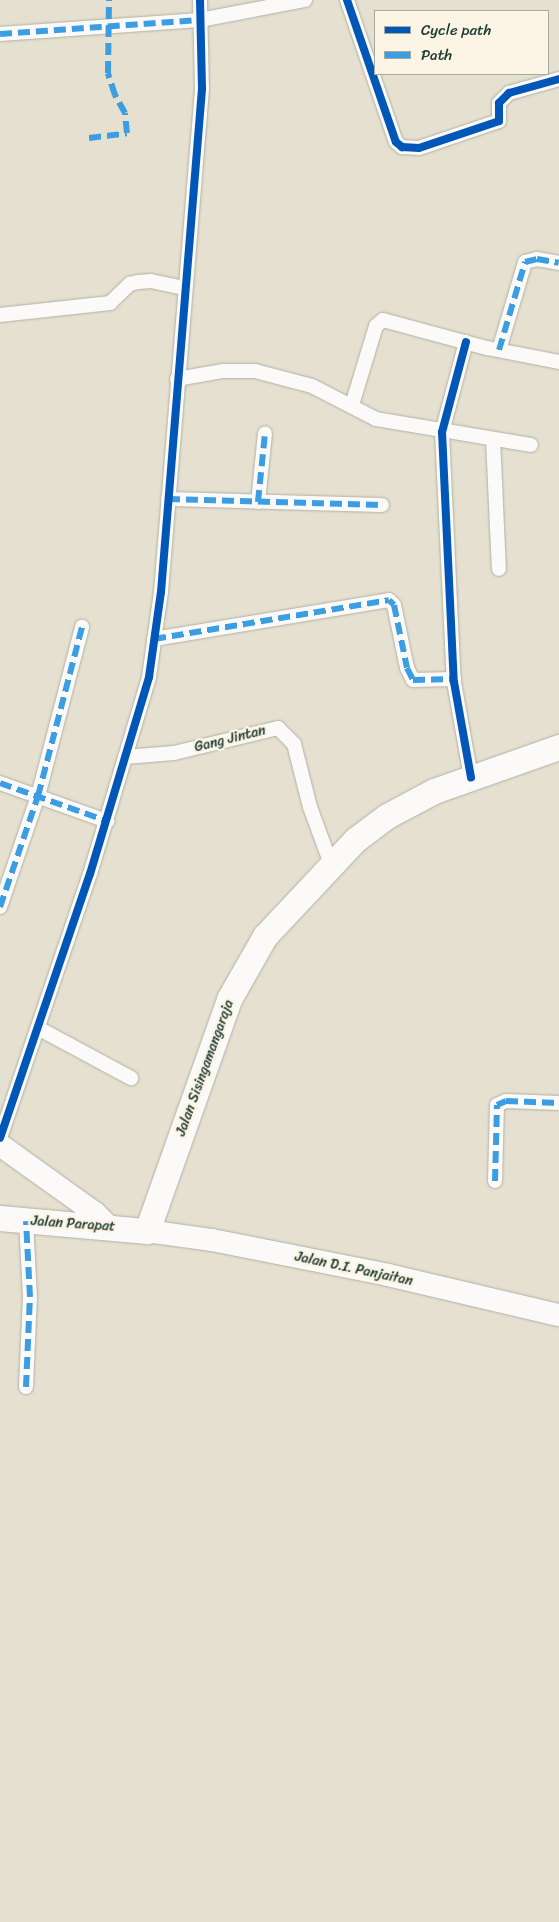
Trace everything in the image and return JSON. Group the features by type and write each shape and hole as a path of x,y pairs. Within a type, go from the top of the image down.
{"highway":[{"name":"Jalan Sisingamangaraja","path":"146,1231 229,999 265,936 355,840 387,816 434,791 559,747"},
{"name":"Jalan Parapat","path":"0,1218 146,1231"}],"main road":[{"path":"0,1145 95,1213 109,1227"},
{"name":"Jalan D.I. Panjaitan","path":"146,1231 212,1240 388,1275 559,1315"}],"street":[{"path":"0,1138 107,821 148,677 154,639 168,499 202,89 200,0"},
{"path":"0,34 200,20 305,0"},
{"path":"347,0 396,142 402,147 419,148 499,121 499,103 509,94 559,79"},
{"path":"499,350 525,262 537,259 559,263"},
{"path":"0,315 104,304 115,299 130,284 138,282 184,288"},
{"path":"352,405 380,321 386,320 466,342 559,362"},
{"path":"466,342 442,432 454,679 471,777"},
{"path":"177,378 223,371 254,371 312,386 376,419 442,432 531,445"},
{"path":"258,502 265,433"},
{"path":"493,439 499,569"},
{"path":"168,499 382,505"},
{"path":"154,639 389,600 394,605 409,674 420,681 454,679"},
{"path":"0,907 38,796 82,627"},
{"name":"Gang Jintan","path":"125,757 174,752 278,728 294,744 310,806 331,864"},
{"path":"0,783 107,821"},
{"path":"38,1028 131,1078"},
{"path":"495,1181 497,1105 506,1101 559,1103"},
{"path":"26,1221 30,1297 26,1387"}],"marked path":[{"path":"89,138 127,133 125,113 115,95 108,73 109,0"},
{"path":"0,34 200,20"},
{"path":"499,350 525,262 537,259 559,263"},
{"path":"258,502 265,433"},
{"path":"168,499 382,505"},
{"path":"154,639 389,600 394,605 407,668 413,680 454,679"},
{"path":"0,907 38,796 82,627"},
{"path":"0,783 107,821"},
{"path":"495,1181 497,1105 506,1101 559,1103"},
{"path":"26,1221 30,1297 26,1387"}],"cycle path":[{"path":"0,1138 90,874 149,677 161,592 202,89 200,0"},
{"path":"347,0 396,142 402,147 419,148 499,121 499,103 509,93 559,79"},
{"path":"466,342 442,432 454,682 471,777"}]}
